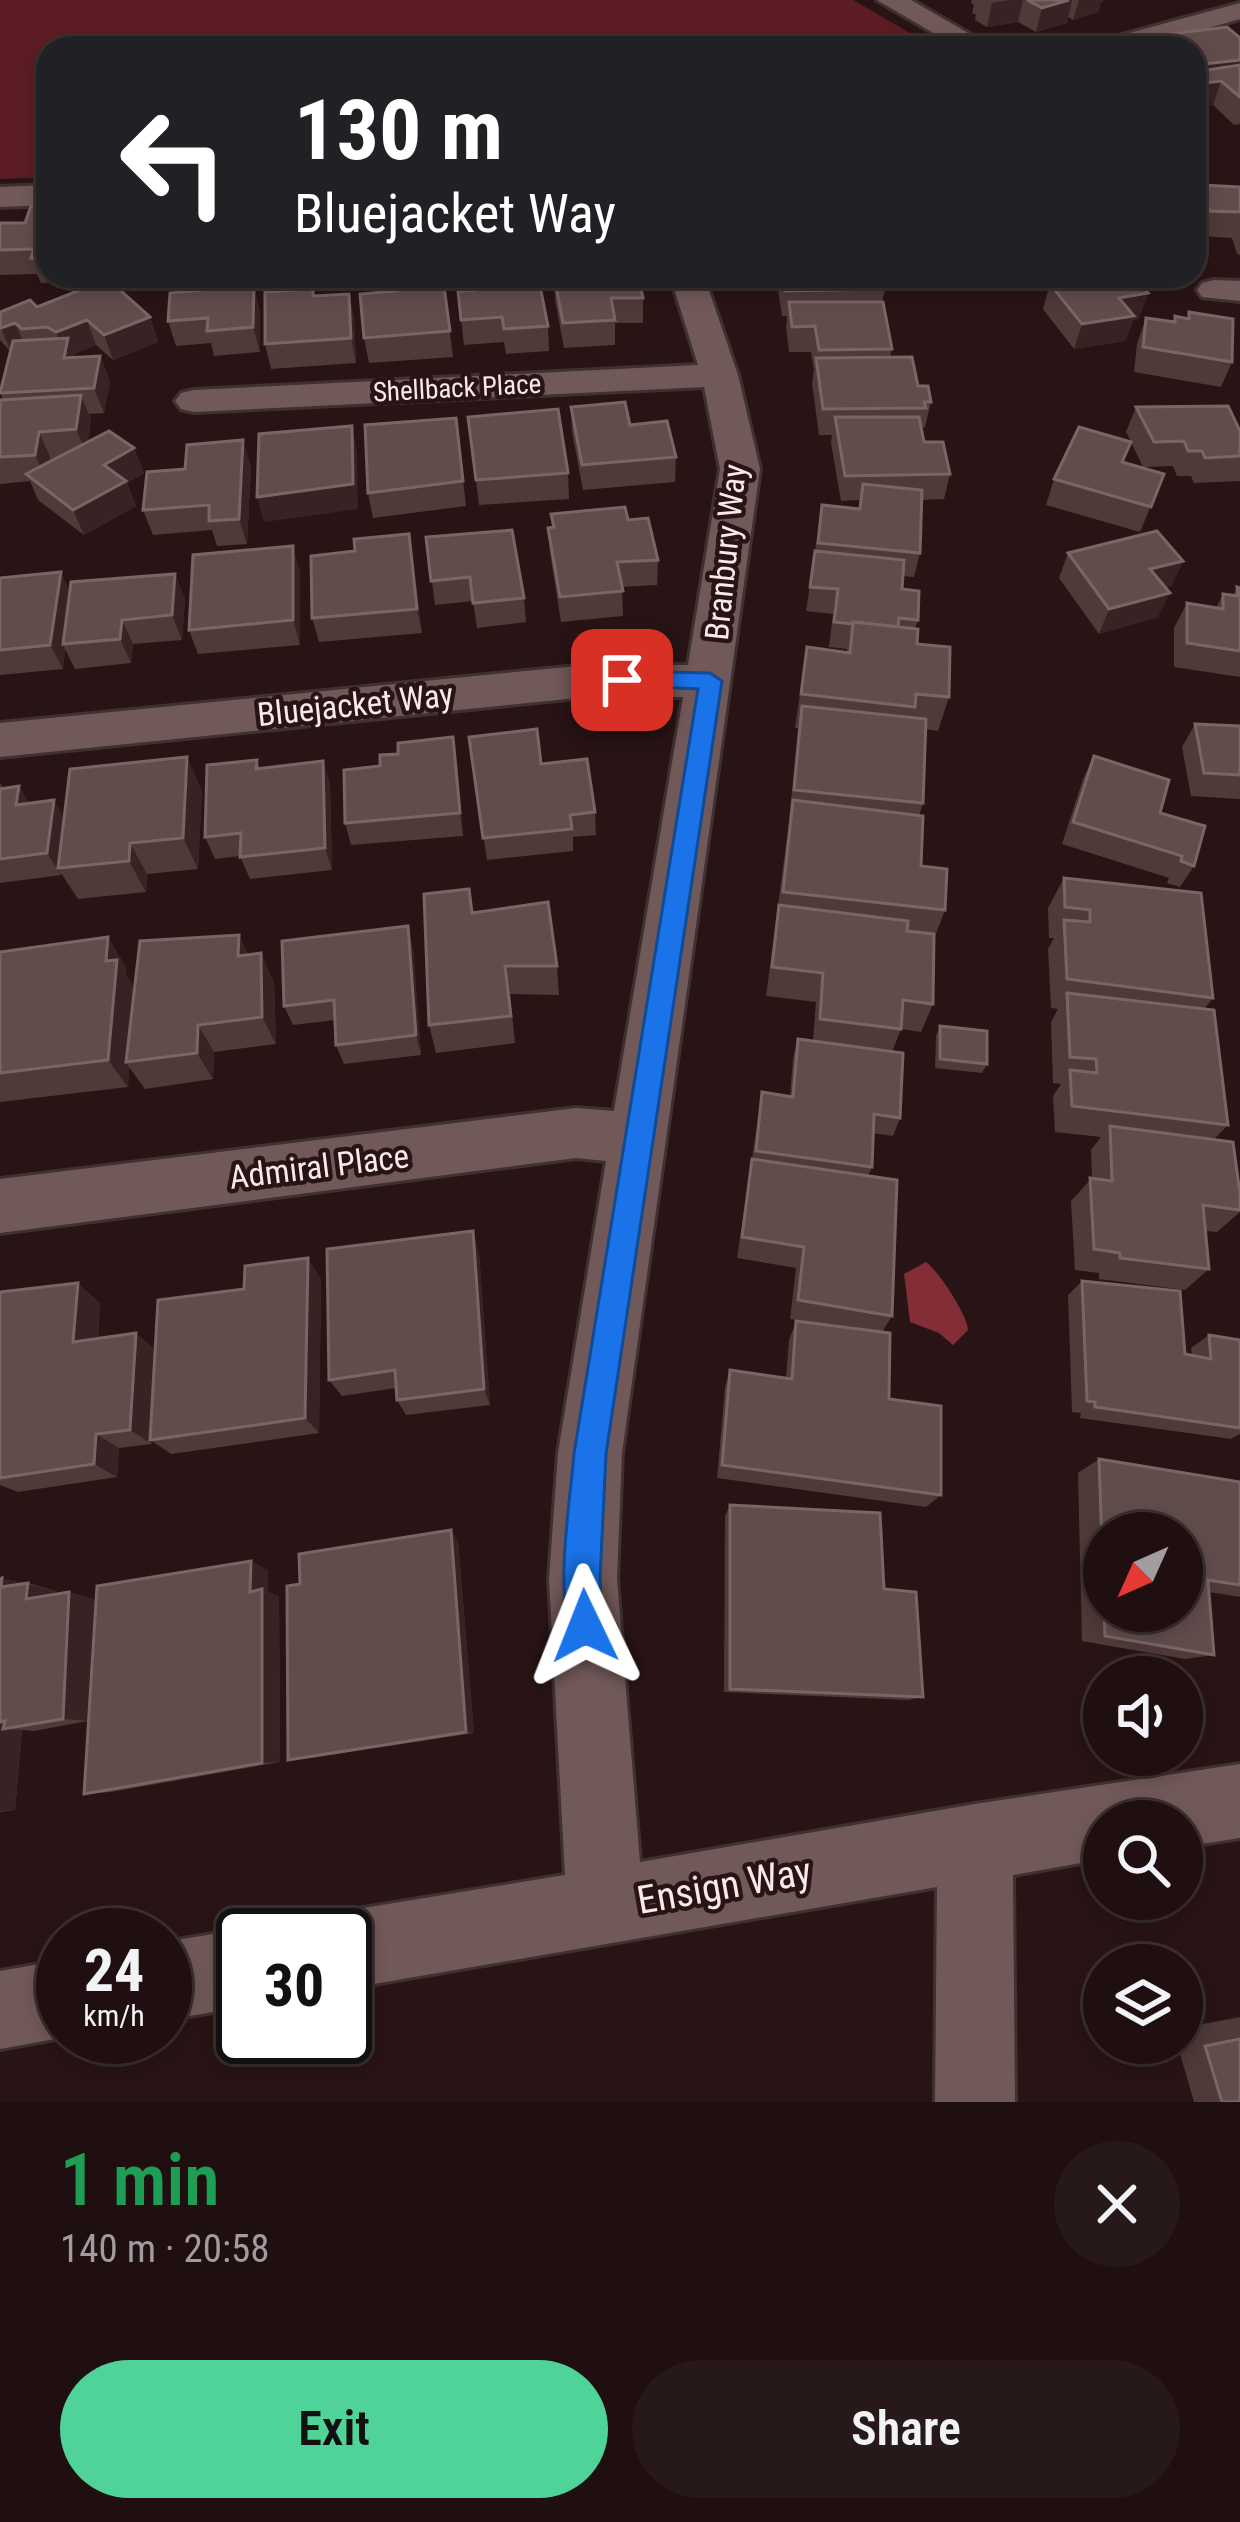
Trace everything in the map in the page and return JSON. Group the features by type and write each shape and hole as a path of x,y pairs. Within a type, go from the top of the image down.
{"street":[{"path":"890,0 958,36"},
{"path":"1152,36 1237,14"},
{"path":"0,197 36,196"},
{"name":"Branbury Way","path":"604,1906 583,1579 590,1454 740,469 720,375 691,288"},
{"name":"Shellback Place","path":"194,401 720,375"},
{"name":"Bluejacket Way","path":"0,740 587,681 710,681"},
{"name":"Admiral Place","path":"0,1206 576,1133 638,1138"},
{"name":"Ensign Way","path":"1203,1807 1240,1801"},
{"name":"Ensign Way","path":"372,1945 1083,1825"},
{"path":"975,1841 975,2102"},
{"path":"0,2009 36,2003"}],"shaded area":[{"path":"0,0 853,0 915,36 36,36 36,178 0,179"},
{"path":"926,1262 952,1294 967,1323 968,1330 953,1345 939,1333 910,1322 904,1274"}],"building":[{"path":"1027,0 1069,0 1042,8"},
{"path":"1227,27 1240,38 1240,60 1206,64 1206,36 1162,35"},
{"path":"1240,65 1240,97 1221,81 1206,83 1206,70"},
{"path":"1206,185 1240,187 1240,212 1209,211"},
{"path":"31,206 36,206 36,258 31,258 34,249 0,250 0,223 25,223"},
{"path":"85,288 118,288 150,317 104,335 87,320 56,332 47,327 22,329 15,323 0,327 0,312 30,300 37,307"},
{"path":"254,288 253,327 207,331 208,318 168,321 170,293"},
{"path":"444,288 450,331 364,338 360,294"},
{"path":"540,288 548,326 504,329 502,317 461,320 458,291"},
{"path":"556,288 641,288 643,298 611,298 615,320 563,323"},
{"path":"785,288 885,289 785,291"},
{"path":"1053,288 1144,288 1148,293 1119,298 1134,316 1082,324"},
{"path":"313,289 313,296 349,294 351,338 265,344 265,292"},
{"path":"789,302 883,302 892,349 819,350 815,326 792,327"},
{"path":"1189,312 1233,319 1232,362 1143,347 1146,318 1175,322 1175,316 1189,319"},
{"path":"68,338 64,358 100,356 94,388 0,393 13,341"},
{"path":"912,357 918,386 928,386 931,402 924,402 926,408 823,409 816,358"},
{"path":"81,395 76,429 39,432 35,455 0,457 0,400"},
{"path":"625,402 630,425 667,421 676,457 582,465 571,407"},
{"path":"1228,406 1240,431 1240,456 1205,458 1202,451 1188,451 1184,441 1154,442 1136,407"},
{"path":"558,409 568,473 476,480 468,417"},
{"path":"835,417 919,417 924,442 943,442 950,474 845,476"},
{"path":"456,418 463,481 368,493 365,425"},
{"path":"352,426 353,484 257,497 259,434"},
{"path":"1079,427 1131,442 1122,462 1164,474 1151,507 1054,479"},
{"path":"109,431 134,448 104,465 126,481 73,510 26,474"},
{"path":"243,440 239,519 209,521 209,505 143,510 147,472 185,469 187,445"},
{"path":"863,484 922,490 920,553 818,543 822,505 860,509"},
{"path":"625,507 628,520 648,518 658,560 617,562 623,591 560,597 548,528 554,527 551,514"},
{"path":"512,530 524,598 473,603 470,577 431,581 426,537"},
{"path":"1157,531 1183,561 1150,569 1170,593 1109,609 1068,553"},
{"path":"409,534 417,609 312,618 311,556 355,551 354,539"},
{"path":"293,546 293,620 189,630 193,555"},
{"path":"815,551 904,560 902,589 919,591 918,620 899,618 898,627 834,622 838,589 810,587"},
{"path":"61,572 50,645 0,650 0,578"},
{"path":"175,574 172,615 122,620 120,639 63,644 71,582"},
{"path":"1240,588 1240,651 1187,643 1187,603 1223,609 1223,594 1238,596"},
{"path":"853,622 918,629 917,644 950,647 949,697 916,694 915,707 801,694 807,647 850,653"},
{"path":"802,706 926,719 923,803 794,790"},
{"path":"1195,724 1240,726 1240,775 1204,773"},
{"path":"537,729 541,764 587,759 595,812 570,815 572,829 483,838 469,737"},
{"path":"453,737 460,813 345,823 344,770 380,766 380,755 398,754 398,743"},
{"path":"1094,756 1169,780 1160,813 1205,826 1194,866 1181,861 1182,856 1073,822"},
{"path":"187,757 183,838 130,843 129,861 58,868 70,769"},
{"path":"257,760 256,769 323,761 325,848 240,857 241,833 205,837 207,765"},
{"path":"19,786 16,805 54,800 47,853 0,859 0,789"},
{"path":"793,800 923,816 921,866 947,869 945,910 783,892"},
{"path":"1064,878 1201,893 1213,998 1067,979 1064,920 1090,922 1090,910 1065,907"},
{"path":"469,889 472,913 548,902 557,966 505,966 511,1016 429,1025 424,894"},
{"path":"779,905 908,921 907,931 934,934 933,1004 903,1000 901,1029 820,1019 823,973 772,967"},
{"path":"408,926 416,1035 336,1045 334,1000 284,1006 282,941"},
{"path":"239,935 238,956 261,953 262,1017 198,1025 197,1053 126,1062 140,941"},
{"path":"108,937 106,961 117,960 108,1060 0,1073 0,952"},
{"path":"1067,993 1214,1010 1228,1125 1072,1106 1070,1070 1097,1073 1096,1059 1070,1057"},
{"path":"940,1026 987,1031 987,1064 940,1059"},
{"path":"798,1039 903,1053 900,1118 874,1114 872,1167 756,1151 762,1092 793,1097"},
{"path":"1110,1126 1233,1142 1240,1210 1203,1205 1209,1269 1120,1258 1120,1253 1094,1249 1090,1178 1112,1181"},
{"path":"752,1159 897,1180 892,1316 798,1300 804,1247 742,1237"},
{"path":"473,1231 484,1389 397,1400 395,1370 329,1380 327,1249"},
{"path":"308,1258 305,1418 150,1440 158,1300 244,1289 245,1266"},
{"path":"1082,1281 1180,1291 1185,1354 1211,1359 1209,1335 1240,1340 1240,1428 1095,1407 1095,1402 1087,1401"},
{"path":"78,1283 73,1342 136,1333 130,1430 96,1434 94,1464 0,1478 0,1292"},
{"path":"796,1321 890,1333 889,1399 941,1406 941,1495 722,1465 730,1370 792,1379"},
{"path":"1099,1459 1240,1482 1240,1585 1208,1580 1214,1655 1105,1636 1105,1632 1203,1632 1203,1512 1101,1512"},
{"path":"730,1505 880,1513 884,1589 916,1592 923,1697 730,1689"},
{"path":"451,1530 466,1732 288,1760 287,1586 300,1584 299,1554"},
{"path":"251,1561 250,1592 262,1589 262,1763 84,1794 97,1586"},
{"path":"0,1579 1,1587 28,1583 26,1599 69,1592 63,1719 3,1729 5,1721 0,1722"},
{"path":"1240,2039 1240,2102 1222,2102 1205,2046"}],"route":[{"path":"585,1626 590,1454 710,681 622,680"}]}
